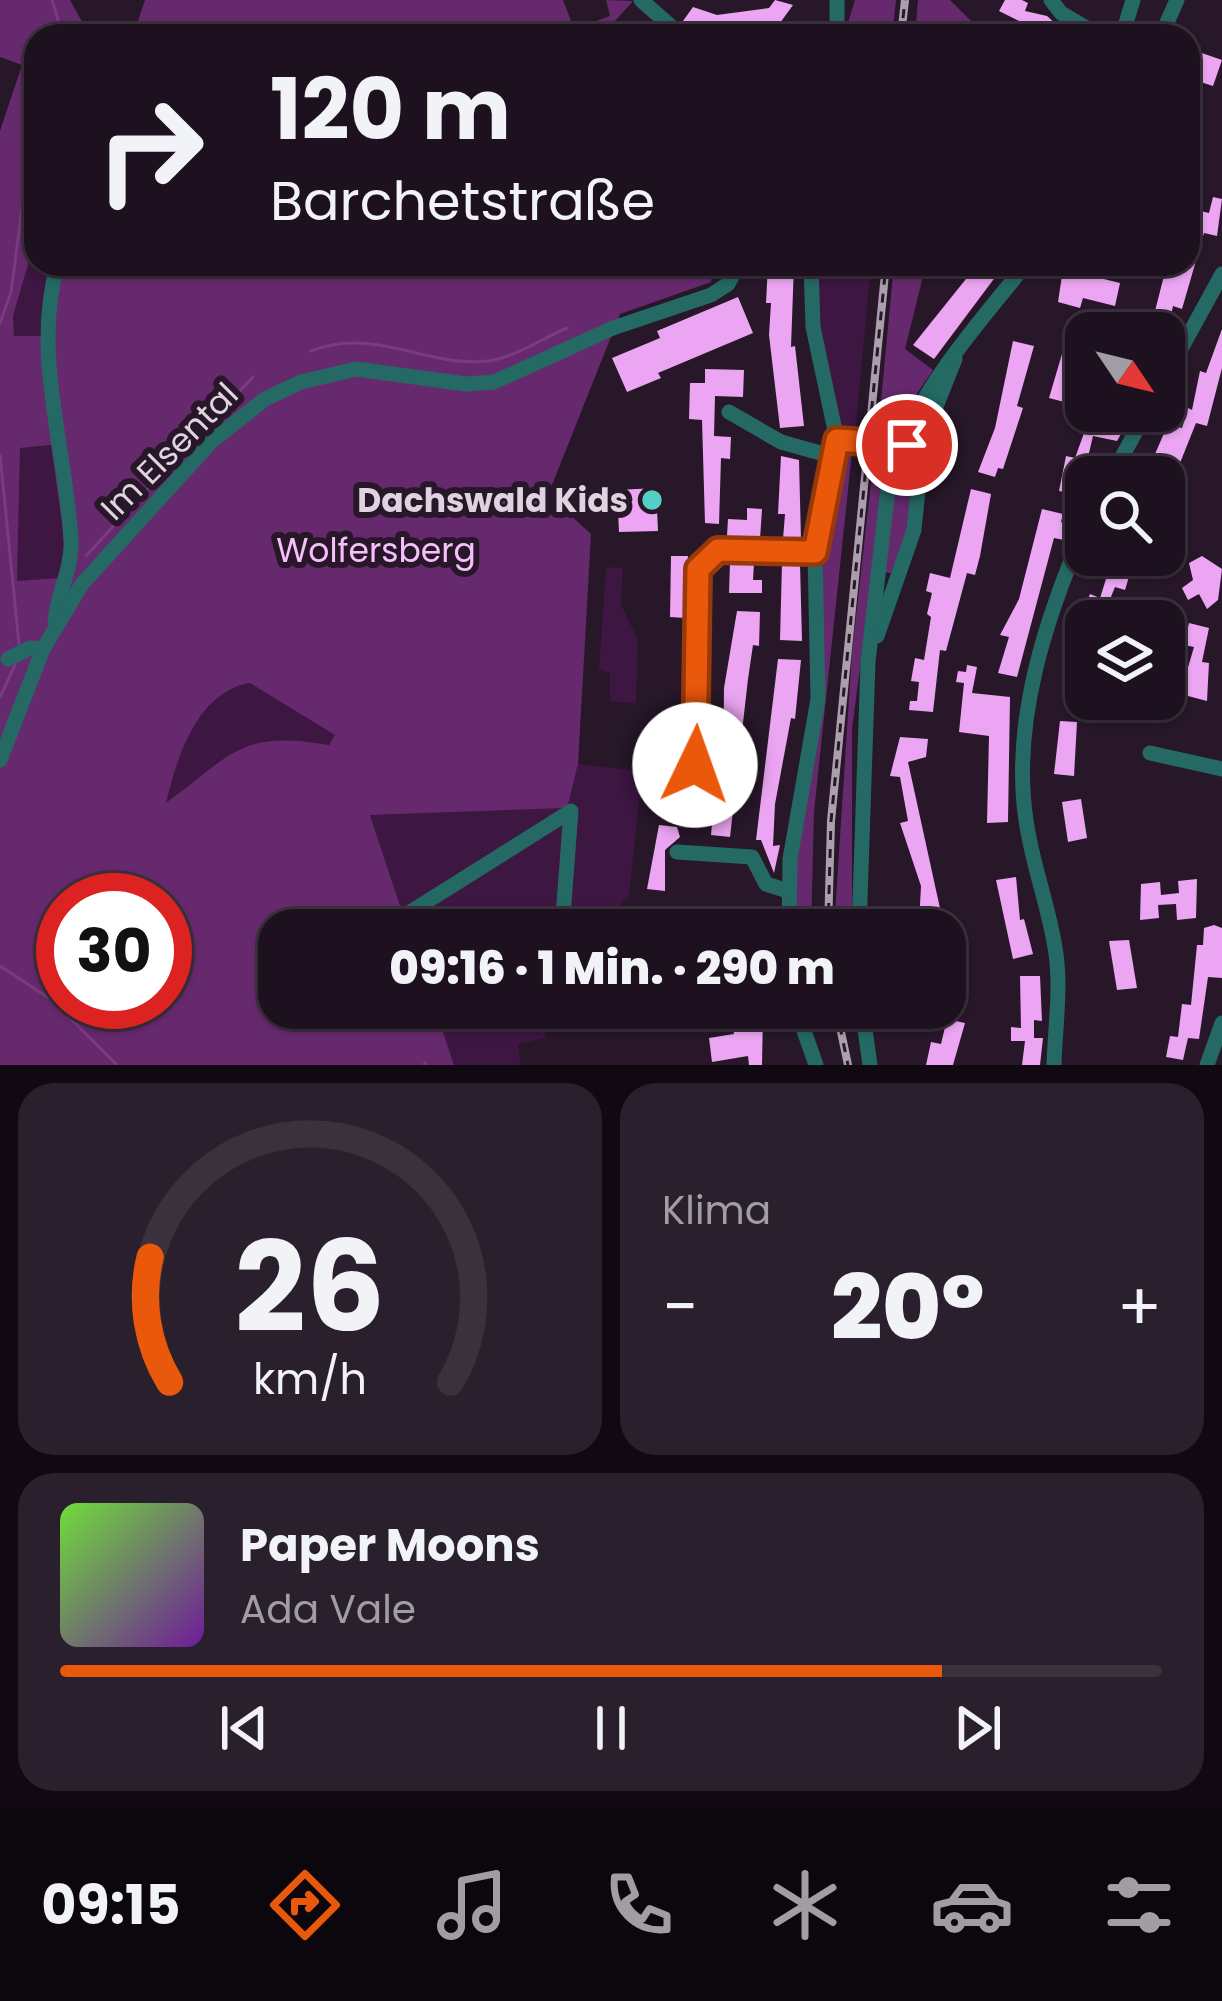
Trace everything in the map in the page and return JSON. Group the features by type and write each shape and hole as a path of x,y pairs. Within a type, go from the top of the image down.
{"street":[{"path":"641,0 677,24"},
{"path":"1051,0 1080,24"},
{"path":"1185,342 1222,274"},
{"path":"55,276 49,307 50,349 71,548 55,627"},
{"name":"Im Elsental","path":"0,760 55,627 102,560 212,441 265,399 330,373 356,370 482,384 711,295 732,276"},
{"path":"788,909 818,699 815,552 834,448 813,327 811,276"},
{"path":"868,662 914,530 908,429 924,398 1016,276"},
{"path":"729,412 781,442 834,448 908,443"},
{"path":"860,909 868,662 908,443"},
{"path":"695,765 698,569 718,550 815,552"},
{"path":"1054,1065 1057,957 1025,818 1024,746 1054,606 1066,576"},
{"path":"8,659 30,648 44,649"},
{"path":"1150,753 1222,769"},
{"path":"414,909 572,803 564,909"},
{"path":"677,852 752,857 766,884 788,891"},
{"path":"1207,1065 1222,1023"},
{"path":"803,1029 816,1065"},
{"path":"865,1029 871,1065"}],"shaded area":[{"path":"25,276 53,276 45,336 13,336 13,316"},
{"path":"817,276 870,276 855,436 837,428 819,321"},
{"path":"52,445 66,551 58,578 17,581 20,448"},
{"path":"606,567 623,568 621,604 638,640 636,703 610,702 610,673 599,670"},
{"path":"250,683 336,734 329,745 276,741 239,750 165,805 182,748 202,714 231,689"},
{"path":"578,764 642,771 629,896 616,909 401,909 370,815 566,808"},
{"path":"442,1029 544,1029 546,1038 518,1044 521,1065 454,1065"}],"green space":[{"name":"Wolfersberg","path":"0,0 70,0 83,24 24,24 25,276 13,316 14,336 45,336 53,276 712,276 711,282 620,314 548,495 591,534 578,764 567,808 370,815 401,909 258,909 258,1029 442,1029 454,1065 0,1065 0,131 22,65 0,57","holes":["51,445 66,551 58,578 17,581 20,448","250,683 335,735 329,745 275,741 239,750 166,803 192,729 216,699 232,689"]},
{"path":"145,0 563,0 572,24 137,24"},
{"path":"606,0 633,1 614,22 588,24 610,16"},
{"path":"855,0 896,0 893,24 848,24"},
{"path":"918,0 950,0 974,24 916,24"},
{"path":"893,276 923,276 905,349 933,370 891,432 878,432"},
{"path":"898,451 922,451 910,528 891,573 880,572"},
{"path":"852,452 814,812 812,909 792,909 792,868 819,700 819,554 837,457"},
{"path":"874,456 887,463 852,729 852,909 835,909 852,652"}],"building":[{"path":"775,0 793,5 777,24 683,21 693,7 717,15 769,8"},
{"path":"1005,0 1022,0 1028,3 1025,11 1047,16 1056,24 1025,24 999,11"},
{"path":"1200,52 1222,60 1213,86 1200,82"},
{"path":"1213,197 1222,199 1217,236 1204,233 1200,247 1200,211 1209,213"},
{"path":"767,276 794,276 791,347 795,346 804,426 780,428 769,335 771,303 766,303"},
{"path":"968,276 996,276 934,359 913,345"},
{"path":"1062,276 1120,283 1115,306 1083,298 1080,308 1058,302"},
{"path":"1164,276 1192,276 1182,309 1173,306 1172,312 1146,312 1155,311"},
{"path":"738,297 753,333 658,373 661,378 627,392 612,358 660,338 657,331"},
{"path":"1222,329 1222,368 1207,426 1196,423 1183,456 1154,456 1165,432 1185,432 1200,371 1206,373"},
{"path":"1013,341 1034,346 1017,406 1023,408 1003,469 998,468 995,477 978,472 995,428"},
{"path":"1062,354 1065,355 1065,402 1049,398"},
{"path":"705,369 744,370 743,397 715,396 714,436 731,437 730,459 721,458 719,524 705,523 702,420 689,419 690,383 705,383"},
{"path":"1084,432 1121,432 1117,441 1093,436 1089,453 1101,456 1076,456"},
{"path":"781,456 799,460 801,540 783,539 785,514 778,514"},
{"path":"1065,461 1065,492 1059,491"},
{"path":"656,488 658,531 619,532 617,490"},
{"path":"971,489 991,494 975,575 967,573 946,651 940,650 933,712 909,710 910,701 917,701 919,682 911,681 915,658 924,660 931,617 927,614 932,593 926,591 930,573 950,578"},
{"path":"747,508 762,509 760,539 727,536 728,519 747,520"},
{"path":"1042,509 1063,514 1064,540 1054,538 1017,677 998,673 1009,637 1000,635 1019,599"},
{"path":"671,556 688,556 685,618 670,617"},
{"path":"1202,556 1222,569 1218,600 1207,609 1199,594 1188,600 1182,588 1193,580 1189,563"},
{"path":"730,562 754,563 753,580 762,580 762,593 729,593"},
{"path":"782,563 800,564 802,641 780,640"},
{"path":"1098,576 1129,576 1125,590 1115,587 1110,600 1088,600 1090,594 1100,598 1106,579"},
{"path":"737,611 760,612 759,646 753,645 730,837 711,835 716,780 723,781 724,688"},
{"path":"1189,623 1209,628 1202,662 1209,663 1207,701 1188,696 1185,678 1194,647 1185,645"},
{"path":"778,659 801,660 795,719 791,718 775,804 773,846 780,845 774,873 761,840 756,840"},
{"path":"967,665 977,667 972,693 1010,697 1008,822 987,823 989,736 959,732 964,683 956,682 958,671 966,672"},
{"path":"1060,721 1077,722 1074,776 1054,774"},
{"path":"900,737 928,739 926,757 908,762 940,909 920,909 921,886 900,823 908,821 900,777 890,776"},
{"path":"1081,799 1087,838 1068,842 1062,802"},
{"path":"659,825 677,827 680,837 665,850 665,891 647,889"},
{"path":"1016,877 1020,920 1024,919 1033,954 1013,959 996,880"},
{"path":"1197,879 1196,918 1177,920 1176,904 1158,905 1159,918 1140,920 1141,884 1160,882 1161,895 1179,893 1178,881"},
{"path":"1204,928 1222,928 1222,978 1208,977 1199,1039 1188,1038 1183,1060 1166,1057 1170,1036 1178,1037 1182,1004 1191,1005 1197,945 1203,945"},
{"path":"1129,940 1137,988 1117,990 1109,941"},
{"path":"1020,976 1040,976 1042,1021 1034,1020 1034,1038 1043,1038 1040,1065 1022,1065 1025,1041 1011,1041 1011,1027 1021,1028"},
{"path":"733,1029 763,1029 762,1065 749,1065 748,1056 712,1062 709,1038 734,1034"},
{"path":"945,1029 963,1029 953,1065 926,1065 931,1042 941,1044"}],"waterway":[{"path":"52,0 59,24"},
{"path":"0,323 11,292 24,193"},
{"path":"311,351 357,343 443,359 488,361 567,328"},
{"path":"86,556 175,459 187,426 232,399 253,377"},
{"path":"0,455 19,644"},
{"path":"0,697 15,665"},
{"path":"0,966 52,1000 117,1065"}],"railway":[{"path":"902,24 905,0"},
{"path":"829,909 831,821 885,276"},
{"path":"840,1029 848,1065"}],"place":[{"name":"Dachswald Kids","path":"652,500"}],"route":[{"path":"695,765 698,569 718,550 815,552 837,440 907,445"}]}
